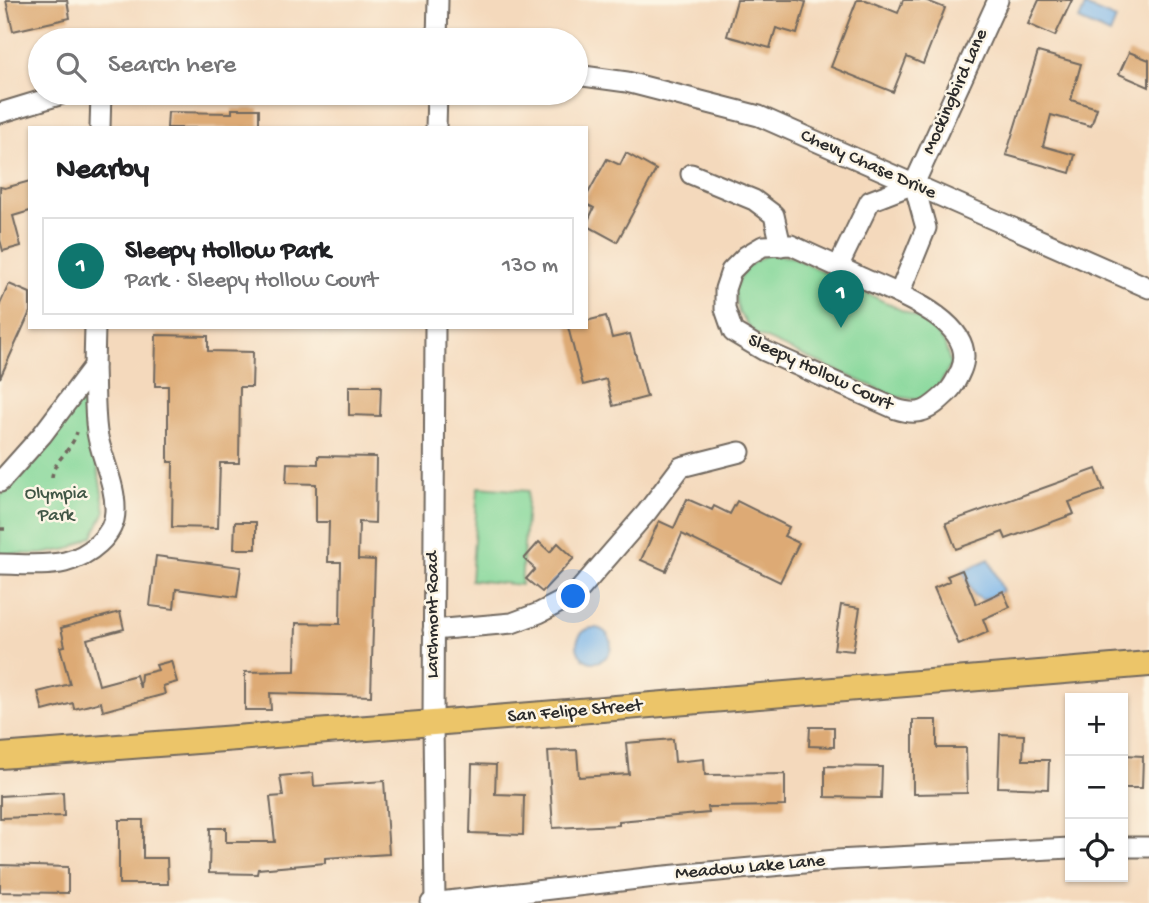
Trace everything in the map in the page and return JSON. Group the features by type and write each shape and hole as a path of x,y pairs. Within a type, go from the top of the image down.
{"main road":[{"name":"San Felipe Street","path":"0,756 1149,664"}],"street":[{"path":"437,28 438,0"},
{"name":"Mockingbird Lane","path":"914,184 998,0"},
{"name":"Chevy Chase Drive","path":"588,77 627,82 759,116 978,215 1149,288"},
{"path":"0,113 28,105"},
{"path":"100,126 101,105"},
{"path":"436,126 437,105"},
{"path":"691,174 754,200 774,215 780,246"},
{"path":"838,267 870,201 914,184 926,228 899,294"},
{"name":"Sleepy Hollow Court","path":"791,245 927,307 962,344 963,364 953,387 932,408 912,414 772,354 733,332 725,309 725,289 731,271 746,256 763,246 780,246 791,245"},
{"path":"0,564 38,565 66,562 87,552 103,540 112,526 116,510 107,463 97,433 95,329"},
{"name":"Larchmont Road","path":"434,903 435,329"},
{"path":"0,482 17,465 94,366"},
{"path":"433,629 512,623 576,594 647,512 681,467 740,452"},
{"path":"1128,846 1149,847"},
{"name":"Meadow Lake Lane","path":"434,903 654,877 836,860 1065,848"}],"path":[{"path":"52,421 77,432 97,433"},
{"path":"52,478 54,465 68,452 77,432"},
{"path":"0,529 8,529"}],"green space":[{"path":"767,254 792,257 926,322 944,342 951,365 937,389 917,400 894,396 755,334 739,313 734,290 745,268"},
{"name":"Olympia Park","path":"80,400 87,404 105,511 93,536 69,549 42,554 0,554 0,496 33,464"},
{"path":"478,487 528,491 521,585 471,580"}],"water":[{"path":"1085,6 1116,19 1110,34 1079,20"},
{"path":"989,559 1003,591 983,600 974,595 963,571"},
{"path":"594,628 606,633 611,645 606,657 594,662 582,657 577,645 582,633"}],"building":[{"path":"6,0 67,0 70,18 13,31"},
{"path":"737,0 806,2 797,34 776,28 770,48 727,36"},
{"path":"857,0 866,0 898,13 903,0 925,0 945,8 923,64 907,57 893,92 831,67"},
{"path":"1039,0 1072,0 1055,36 1028,24"},
{"path":"1038,52 1081,64 1071,100 1097,108 1091,126 1051,115 1043,146 1075,155 1070,173 1006,155"},
{"path":"1129,52 1149,60 1149,87 1119,74"},
{"path":"232,109 259,109 259,126 167,126 168,112 232,113"},
{"path":"626,153 656,170 617,242 588,226 594,208 588,205 588,193 607,159 620,165"},
{"path":"28,182 28,212 13,216 21,246 3,251 0,240 0,187"},
{"path":"9,284 28,292 28,316 0,378 0,304"},
{"path":"606,316 612,338 630,334 647,397 613,406 606,379 583,385 569,329 588,329 588,320"},
{"path":"156,335 208,336 208,351 253,352 252,387 240,387 239,463 220,463 218,528 172,527 173,462 168,462 168,386 155,386"},
{"path":"349,386 381,386 380,416 349,415"},
{"path":"318,456 376,457 375,523 359,522 358,559 375,560 371,696 270,693 271,710 245,710 245,672 295,671 296,623 340,624 341,562 328,562 329,522 316,522 316,484 286,483 287,463 318,464"},
{"path":"1096,469 1104,490 1069,502 1074,514 1006,539 1003,532 956,549 946,523"},
{"path":"687,499 712,510 714,506 730,514 737,501 789,527 784,536 799,543 780,582 682,534 666,571 641,560 659,521 674,528"},
{"path":"235,522 256,522 256,549 234,549"},
{"path":"539,542 550,552 558,543 574,558 542,592 526,579 535,569 524,559"},
{"path":"156,556 241,567 237,597 176,589 174,609 150,606"},
{"path":"962,570 976,604 1003,591 1010,607 983,619 988,632 959,645 934,588 950,581 947,576"},
{"path":"841,605 860,608 853,651 834,649"},
{"path":"120,612 124,629 87,639 99,685 136,675 140,688 141,674 158,670 156,665 171,661 177,682 163,686 165,694 103,711 101,702 74,709 73,703 43,711 38,692 70,684 60,647 65,646 61,628"},
{"path":"913,720 937,720 937,748 966,748 967,793 913,794"},
{"path":"810,727 834,727 834,747 809,746"},
{"path":"1000,734 1024,735 1023,760 1049,760 1048,789 998,787"},
{"path":"673,739 675,762 704,759 705,775 785,774 785,806 708,807 709,813 619,821 619,825 553,828 548,751 577,750 579,777 629,774 626,743"},
{"path":"1128,755 1143,756 1142,788 1128,788"},
{"path":"472,764 496,765 495,794 524,795 523,835 470,833"},
{"path":"825,766 882,767 881,798 825,797"},
{"path":"313,773 314,786 384,781 389,854 325,858 325,863 258,869 257,874 209,873 210,828 226,828 226,842 275,842 270,797 283,796 280,776"},
{"path":"63,792 64,816 0,818 0,796"},
{"path":"119,820 143,820 143,858 167,858 168,884 119,884"},
{"path":"0,865 68,867 68,893 0,892"}],"place":[{"name":"Sleepy Hollow Park","path":"841,328"}]}
